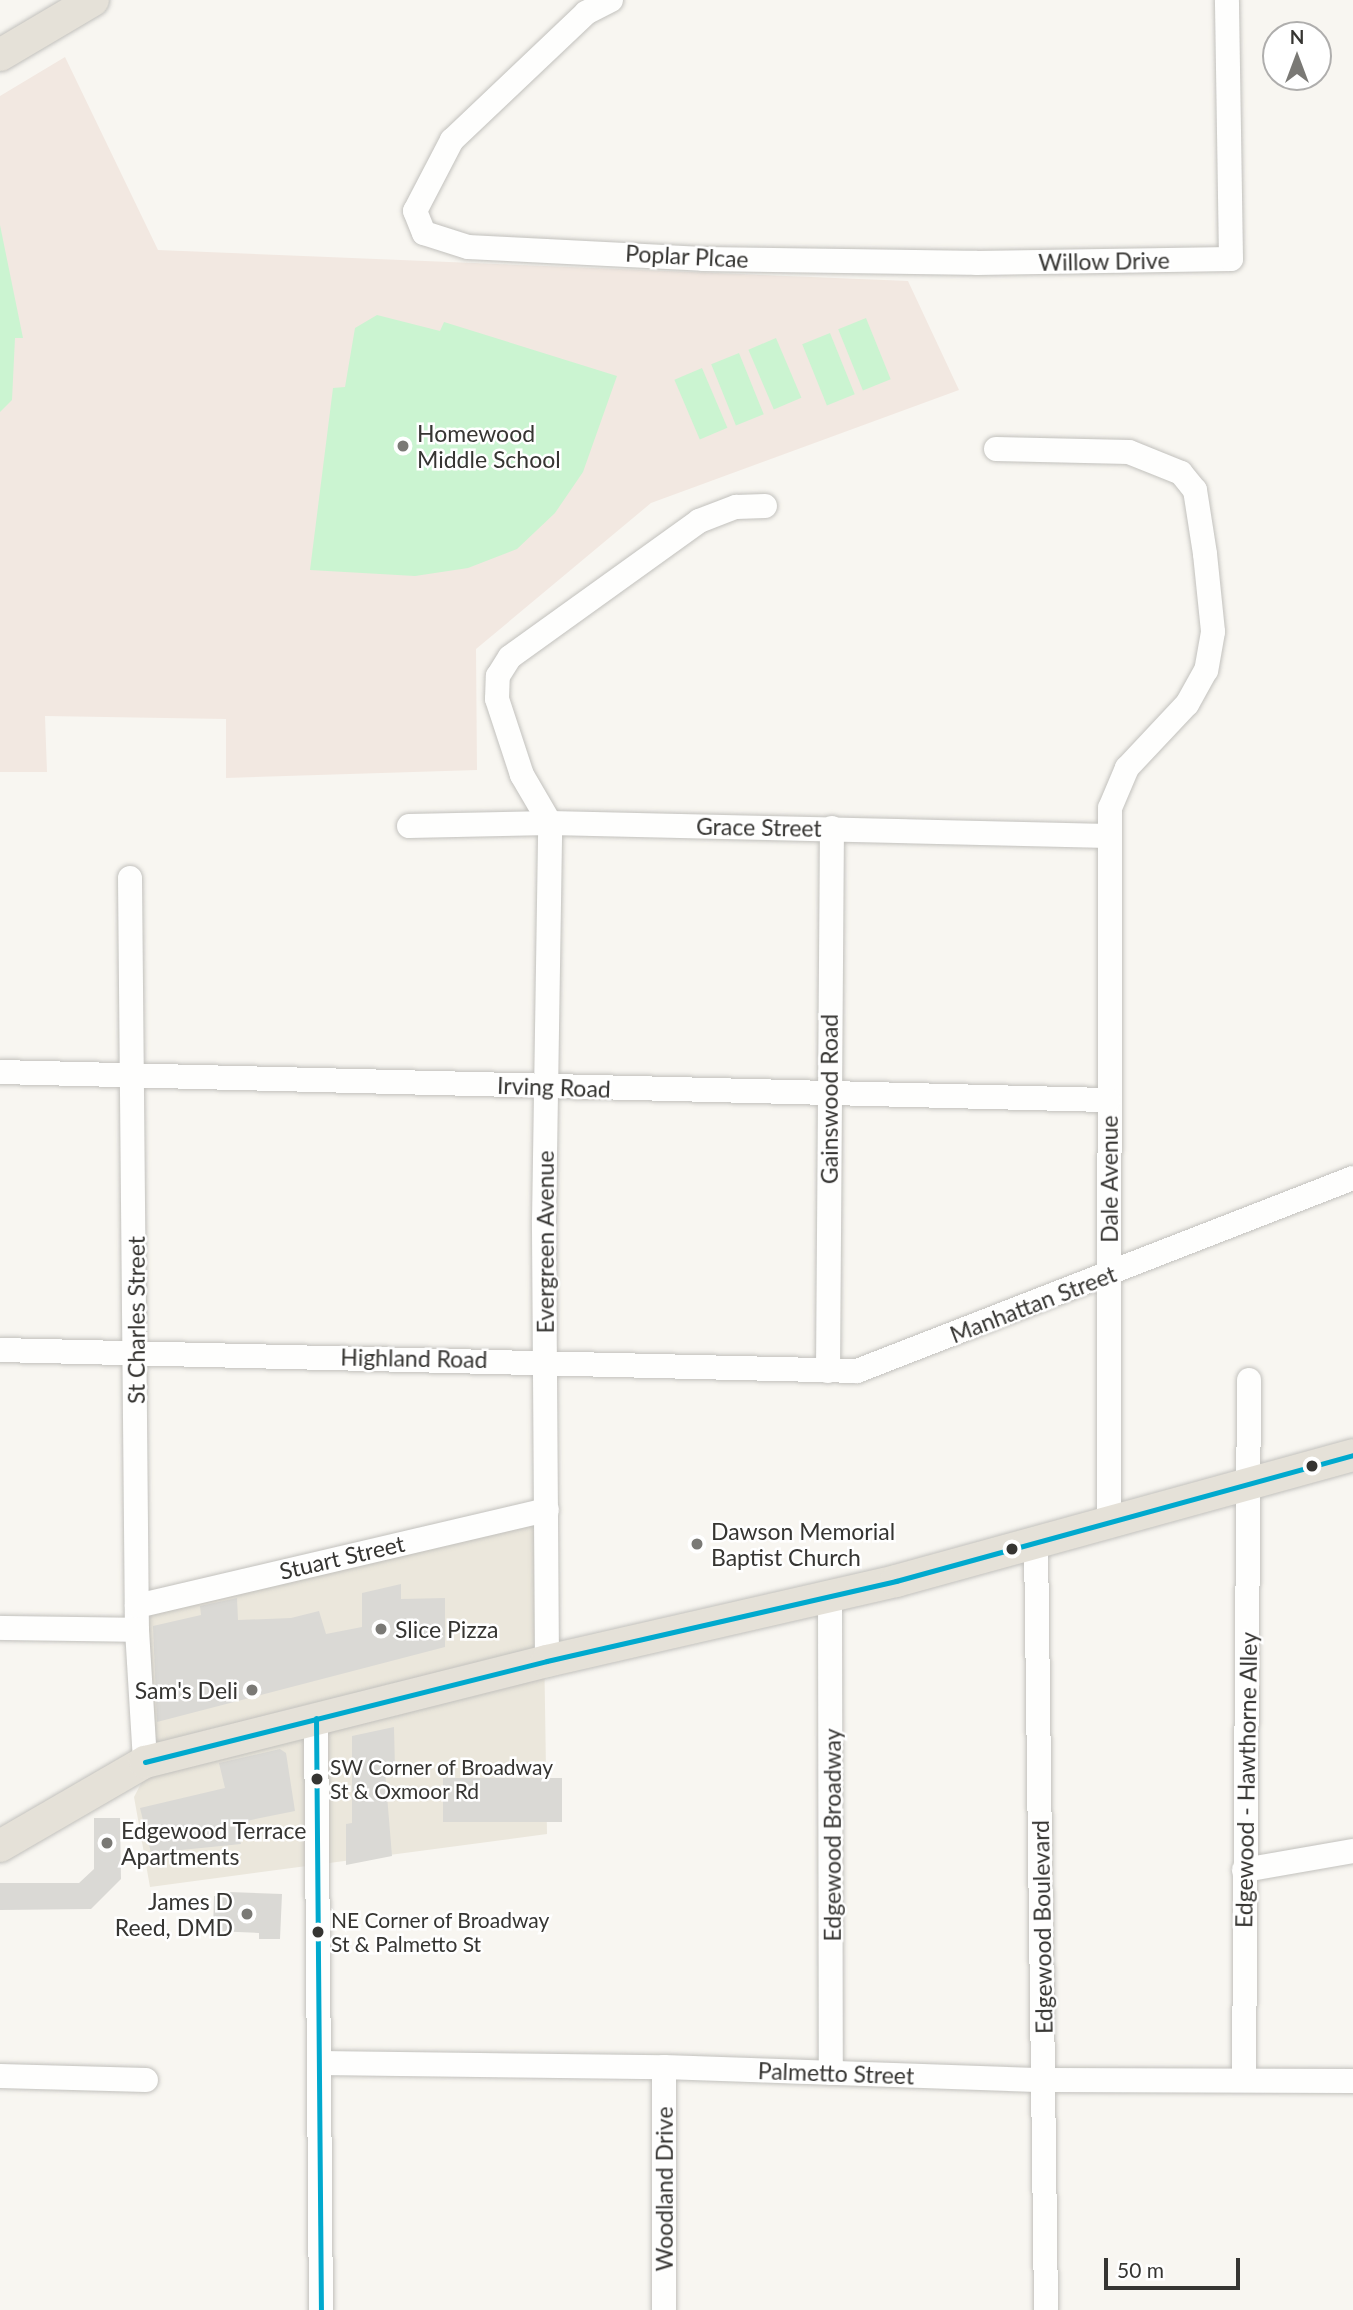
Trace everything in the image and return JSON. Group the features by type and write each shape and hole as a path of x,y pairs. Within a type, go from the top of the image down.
{"main road":[{"path":"0,55 93,0"},
{"path":"0,1846 145,1762 547,1661 830,1598 1353,1455"}],"street":[{"path":"579,7 611,0"},
{"name":"Willow Drive","path":"976,263 1231,259 1227,0"},
{"name":"Poplar Plcae","path":"579,7 452,140 415,211 424,233 468,247 704,259 976,263"},
{"name":"Dale Avenue","path":"996,449 1129,452 1181,473 1195,489 1213,632 1206,670 1187,704 1127,768 1110,808 1107,1228 1111,1275 1109,1522"},
{"path":"550,823 522,775 497,699 498,676 510,657 699,522 736,507 765,506"},
{"name":"Grace Street","path":"409,825 550,823 1108,836"},
{"name":"Evergreen Avenue","path":"547,1661 545,1360 550,823"},
{"name":"Gainswood Road","path":"828,1371 832,828"},
{"name":"St Charles Street","path":"130,878 135,1073 137,1618 145,1762"},
{"name":"Irving Road","path":"0,1072 135,1073 547,1088 1109,1100"},
{"name":"Manhattan Street","path":"828,1371 857,1371 1111,1275 1353,1178"},
{"name":"Highland Road","path":"0,1350 545,1360 828,1371"},
{"name":"Edgewood - Hawthorne Alley","path":"1244,2078 1249,1380"},
{"name":"Stuart Street","path":"0,1628 137,1618 547,1510"},
{"name":"Edgewood Boulevard","path":"1036,1543 1046,2310"},
{"name":"Edgewood Broadway","path":"830,1598 831,2073"},
{"path":"316,1718 321,2310"},
{"path":"1244,1870 1353,1851"},
{"name":"Palmetto Street","path":"320,2063 664,2067 1044,2080 1244,2078 1353,2081"},
{"name":"Woodland Drive","path":"664,2067 664,2310"},
{"path":"0,2076 146,2080"}],"shaded area":[{"name":"Homewood Middle School","path":"65,57 158,250 908,281 959,390 651,503 476,649 477,770 226,778 226,719 45,716 47,772 0,772 0,96"},
{"path":"542,1514 547,1834 150,1887 134,1797 149,1768 142,1611"}],"green space":[{"path":"0,225 23,338 15,338 12,400 0,412"},
{"path":"377,315 440,331 444,322 617,376 583,472 555,513 517,549 468,568 415,576 310,570 333,388 345,387 355,328"},
{"path":"866,318 891,379 863,390 838,329"},
{"path":"830,333 855,394 827,405 802,344"},
{"path":"776,338 801,398 774,410 748,350"},
{"path":"739,353 764,414 736,425 711,364"},
{"path":"702,368 727,428 700,440 674,380"}],"building":[{"path":"401,1584 401,1599 445,1598 445,1647 157,1722 153,1626 201,1615 200,1606 237,1598 238,1620 291,1618 319,1611 326,1634 362,1627 362,1593"},
{"path":"394,1727 395,1770 385,1771 392,1856 346,1865 346,1824 352,1823 352,1736"},
{"path":"280,1749 286,1753 295,1811 236,1823 241,1844 151,1853 140,1808 225,1788 219,1763"},
{"path":"443,1778 562,1778 562,1822 443,1822"},
{"name":"Edgewood Terrace Apartments","path":"94,1818 120,1818 121,1879 91,1909 0,1910 0,1883 79,1883 94,1869"},
{"name":"James D Reed, DMD","path":"229,1892 282,1894 280,1939 259,1939 259,1933 213,1931 214,1896 228,1896"}],"transit line":[{"path":"145,1762 547,1661 896,1581 1353,1455"},
{"path":"316,1718 321,2310"}],"place":[{"name":"Homewood Middle School","path":"403,446"},
{"name":"Dawson Memorial Baptist Church","path":"697,1544"},
{"name":"Slice Pizza","path":"381,1629"},
{"name":"Sam's Deli","path":"252,1690"},
{"name":"SW Corner of Broadway St & Oxmoor Rd","path":"317,1779"},
{"name":"Edgewood Terrace Apartments","path":"107,1843"},
{"name":"James D Reed, DMD","path":"247,1914"},
{"name":"NE Corner of Broadway St & Palmetto St","path":"318,1932"}]}
